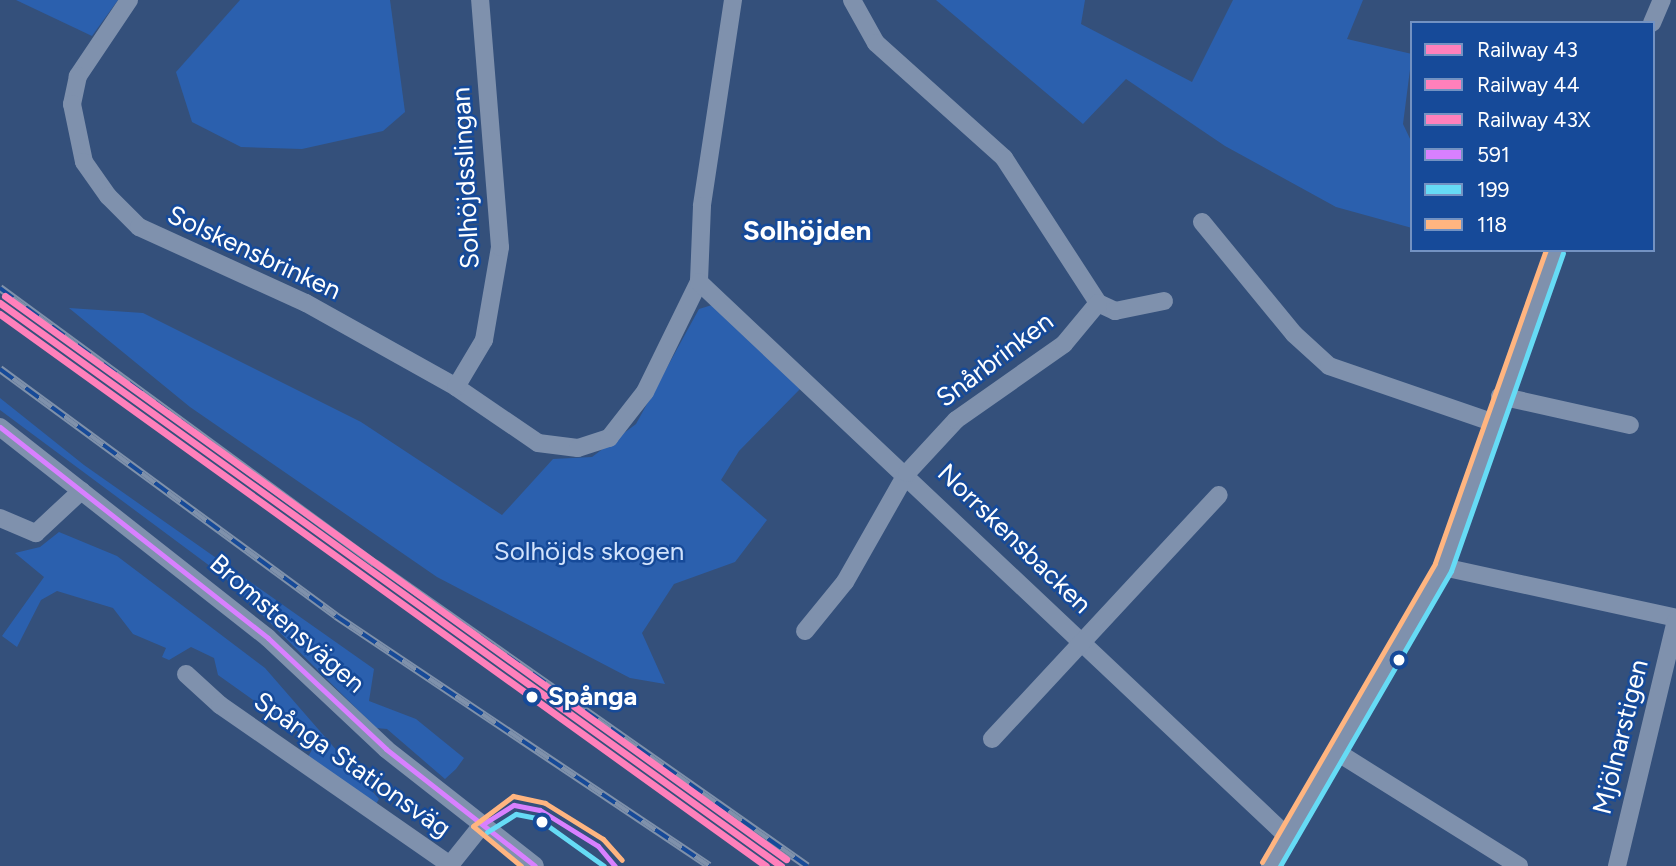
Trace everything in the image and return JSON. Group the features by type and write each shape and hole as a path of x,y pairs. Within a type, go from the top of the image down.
{"street":[{"name":"Solskensbrinken","path":"129,0 78,76 72,104 84,162 108,196 139,227 306,303 456,387 538,443 578,449 609,438 626,421 699,282"},
{"name":"Solhöjdsslingan","path":"456,387 484,340 500,247 480,0"},
{"path":"699,282 702,206 733,0"},
{"path":"852,0 876,43 1004,158 1098,303 1115,311 1164,301"},
{"path":"1653,21 1662,0"},
{"path":"1202,222 1294,334 1329,366 1492,422"},
{"path":"1270,866 1340,754 1443,567 1500,396 1554,252"},
{"name":"Norrskensbacken","path":"699,282 907,474 1289,838"},
{"name":"Snårbrinken","path":"805,631 845,582 907,474 956,420 1064,344 1098,303"},
{"path":"1500,396 1630,425"},
{"name":"Bromstensvägen","path":"0,427 268,638 386,749 535,866"},
{"path":"0,518 36,533 81,491"},
{"path":"992,739 1219,495"},
{"path":"1443,567 1676,620"},
{"name":"Mjölnarstigen","path":"1617,866 1676,620"},
{"name":"Spånga Stationsväg","path":"186,674 220,705 450,865 482,825"},
{"path":"1340,754 1494,860 1519,866"}],"green space":[{"path":"16,0 118,0 92,36"},
{"path":"240,0 390,0 405,112 383,131 302,149 241,147 192,122 176,72"},
{"path":"936,0 1085,0 1081,24 1192,82 1233,0 1363,0 1347,39 1410,54 1403,124 1410,139 1410,227 1336,207 1225,146 1126,79 1083,124"},
{"name":"Solhöjds skogen","path":"712,305 801,388 739,451 721,480 767,520 735,562 674,584 642,633 665,684 630,678 437,577 190,407 69,308 143,313 361,422 502,515 553,459 592,457 636,424 699,309"},
{"path":"0,398 84,465 374,669 369,701 416,719 464,758 456,769 445,779 387,729 376,728 222,575 0,410"},
{"path":"59,532 117,556 265,668 379,799 376,804 308,757 315,744 218,675 214,658 191,647 169,660 162,657 166,648 133,634 113,608 57,591 41,600 17,647 2,636 44,577 15,553 40,547"}],"railway":[{"path":"0,288 375,563 807,866"},
{"path":"0,369 336,616 709,866"}],"rail line":[{"name":"43X","path":"5,296 786,859"},
{"name":"43","path":"0,303 781,866"},
{"name":"44","path":"0,314 766,866"}],"transit line":[{"name":"118","path":"1262,862 1435,563 1545,252"},
{"name":"199","path":"1280,866 1451,571 1563,253"},
{"name":"591","path":"0,427 268,638 386,749 535,866"},
{"name":"118","path":"521,866 473,826 513,796 545,803 603,839 622,860"},
{"name":"591","path":"483,824 514,805 540,810 598,846 615,866"},
{"name":"199","path":"487,832 516,814 537,818 604,866"}],"place":[{"name":"Spånga","path":"532,697"}],"district":[{"name":"Solhöjden","path":"807,230"}]}
